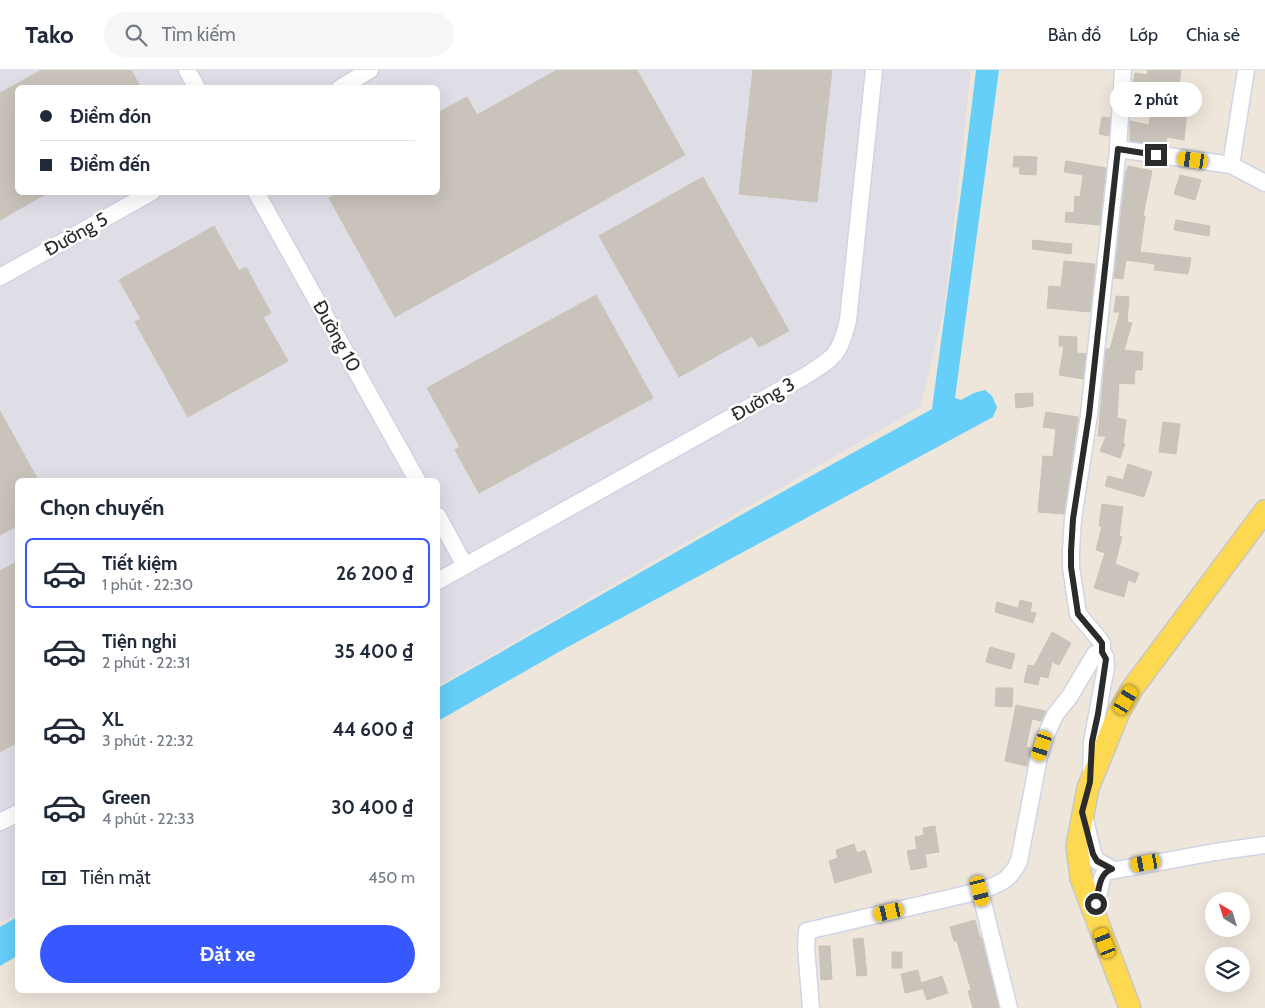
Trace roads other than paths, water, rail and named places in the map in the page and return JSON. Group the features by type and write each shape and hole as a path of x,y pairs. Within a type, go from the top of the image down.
{"main road":[{"path":"1130,1008 1081,878 1077,846 1082,812 1090,782 1119,712 1132,689 1265,511"}],"street":[{"path":"187,70 195,85"},
{"path":"345,85 370,70"},
{"name":"Đường 3","path":"440,580 804,376 832,358 844,340 848,320 874,70"},
{"path":"1090,782 1092,742 1106,667 1102,643 1078,614 1071,567 1071,551 1073,519 1089,415 1118,149 1123,70"},
{"path":"1231,165 1246,70"},
{"path":"1118,149 1231,165 1265,183"},
{"name":"Đường 5","path":"0,277 147,195"},
{"name":"Đường 10","path":"258,195 416,478"},
{"path":"440,520 465,566"},
{"path":"811,1008 807,944 814,928 980,891 1003,882 1013,873 1019,860 1039,757 1046,736 1055,716 1070,696 1087,665 1095,654 1102,652"},
{"path":"1082,812 1093,854 1097,861 1112,869"},
{"path":"0,822 15,814"},
{"path":"1094,914 1102,878 1105,872 1112,869 1265,845"},
{"path":"980,891 1008,1008"}],"water":[{"path":"976,70 999,70 955,398 961,400 985,390 992,396 997,407 993,417 564,649 440,720 440,687 748,511 932,409"},
{"path":"15,918 15,957 0,966 0,927"}]}
